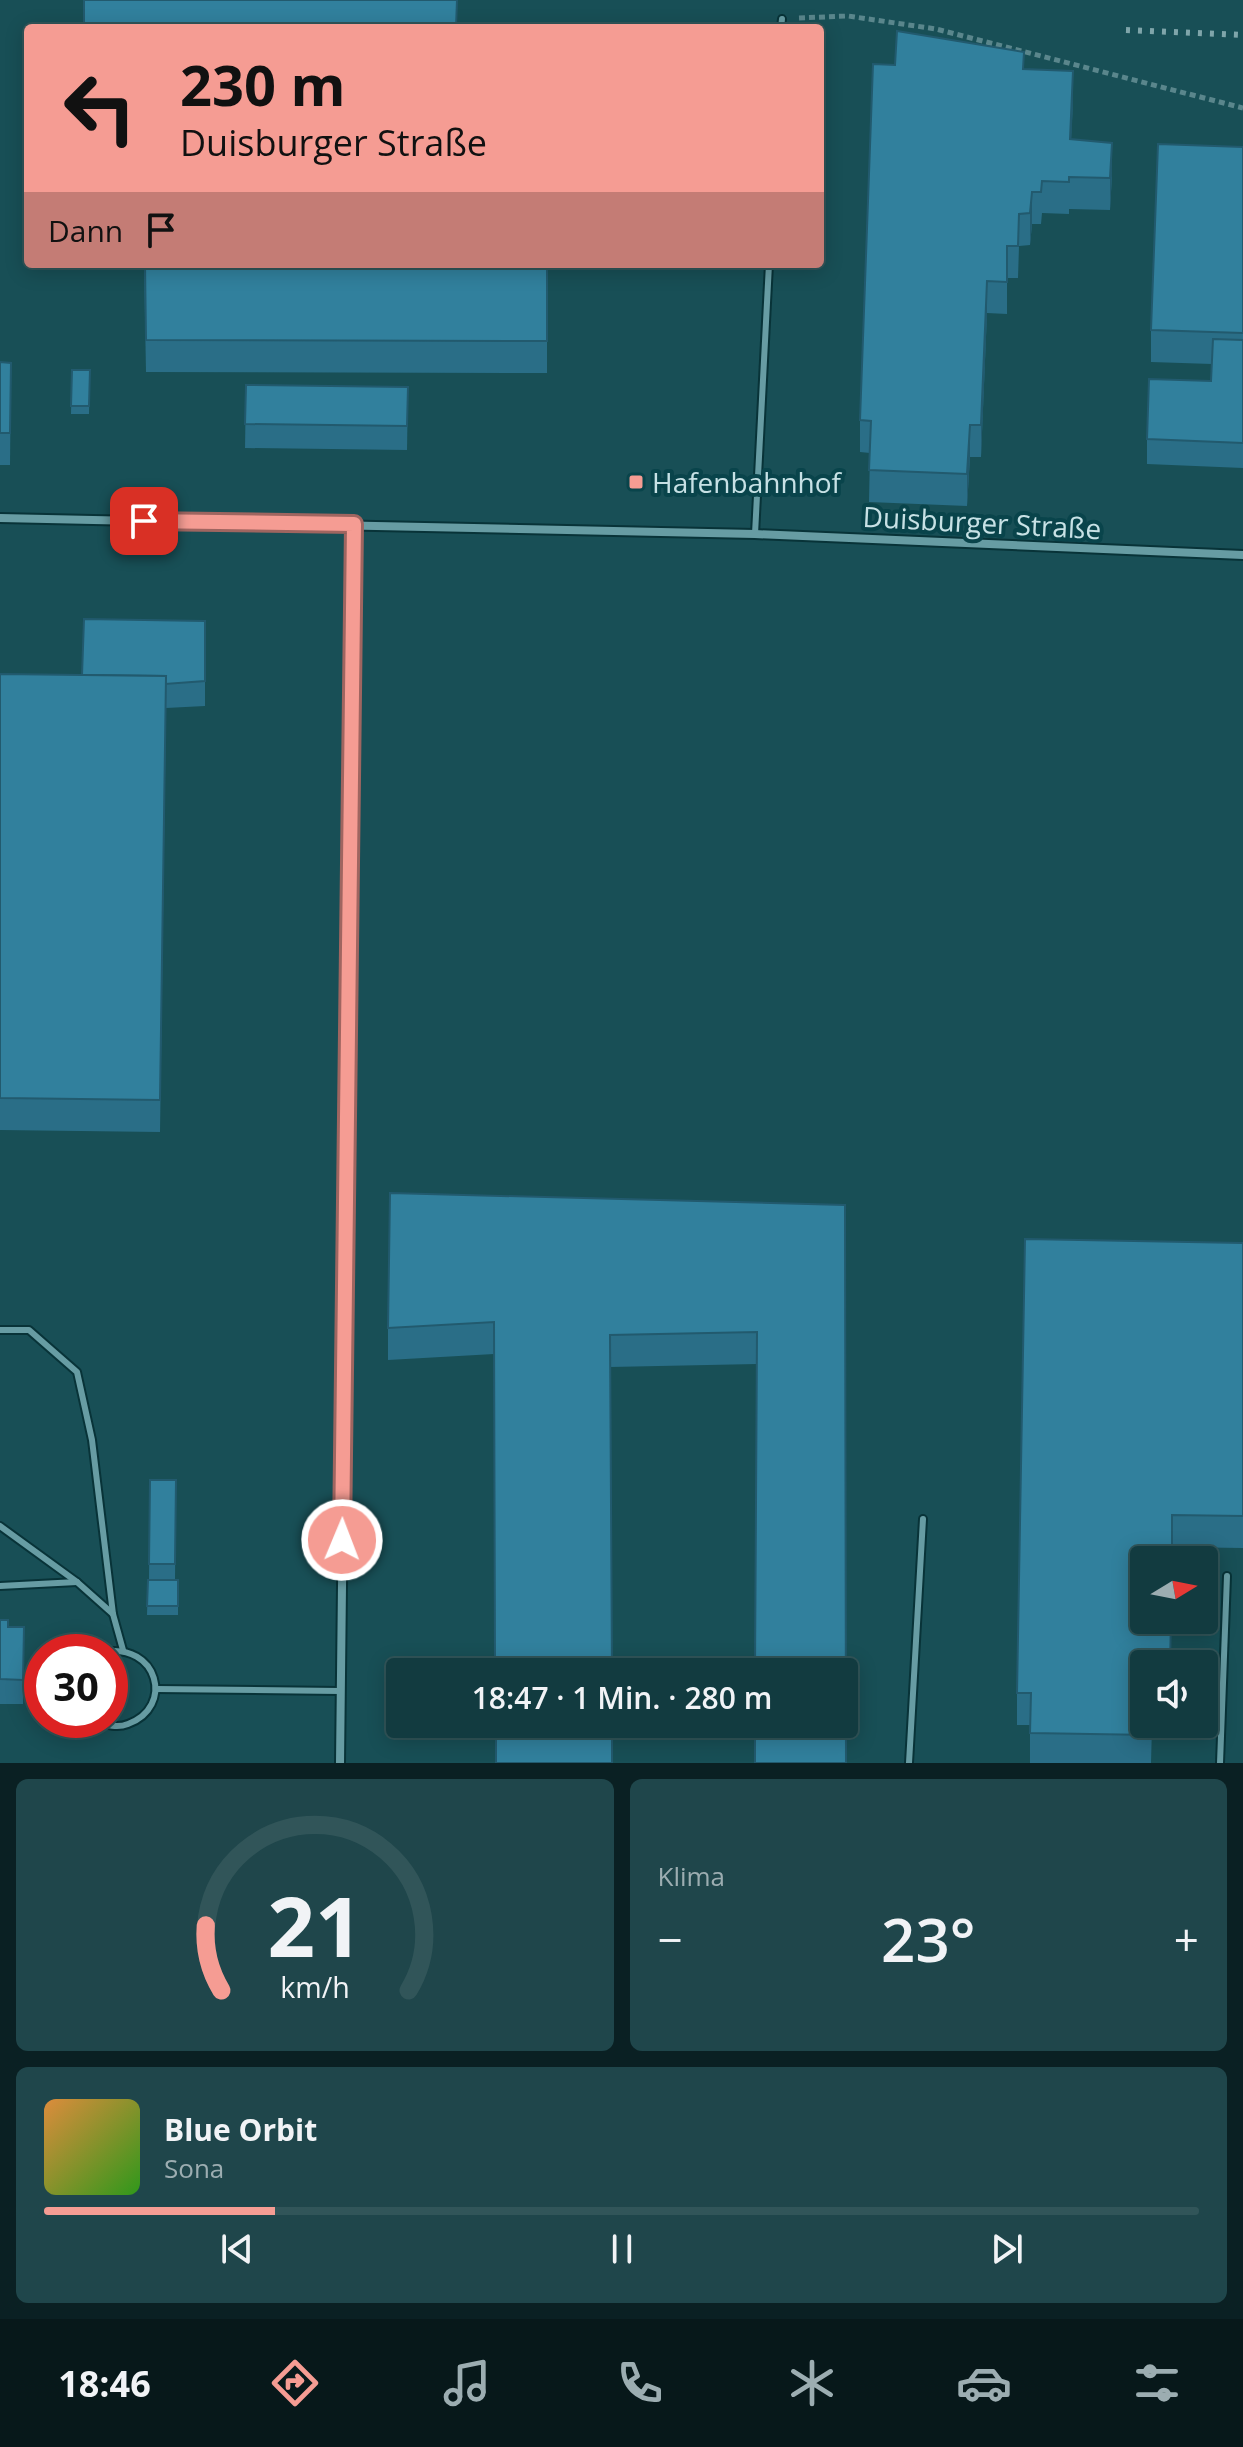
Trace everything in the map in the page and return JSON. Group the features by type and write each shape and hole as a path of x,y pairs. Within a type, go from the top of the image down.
{"street":[{"name":"Duisburger Straße","path":"0,518 755,534 1243,555"},
{"path":"340,1763 354,524"}],"lane":[{"path":"781,24 782,19"},
{"path":"755,534 769,268"},
{"path":"0,1330 29,1330 77,1372 92,1440 113,1614 119,1634"},
{"path":"909,1763 923,1519"},
{"path":"0,1526 77,1582 113,1614"},
{"path":"1220,1763 1227,1576"},
{"path":"0,1586 77,1582"},
{"path":"128,1652 140,1656 152,1670 156,1689 151,1707 139,1720 128,1724"},
{"path":"156,1689 340,1691"}],"path":[{"path":"782,19 848,16 936,29 1243,108"}],"building":[{"path":"84,0 457,0 456,24 84,24"},
{"path":"897,31 1024,52 1023,69 1073,71 1070,139 1112,143 1110,178 1069,177 1069,182 1042,181 1041,192 1032,192 1030,213 1019,214 1018,246 1007,246 1007,282 987,281 981,425 970,425 967,474 869,470 871,421 860,420 873,64 895,65"},
{"path":"1158,144 1243,147 1243,333 1151,330"},
{"path":"145,268 547,268 547,341 146,340"},
{"path":"1213,339 1243,340 1243,443 1147,439 1149,379 1211,381"},
{"path":"0,362 11,363 10,433 0,433"},
{"path":"72,370 90,370 89,406 71,406"},
{"path":"246,385 408,387 407,426 245,424"},
{"path":"84,619 205,621 205,681 165,684 166,676 82,675"},
{"path":"0,674 166,676 160,1100 0,1098"},
{"path":"390,1193 845,1205 846,1658 755,1658 757,1332 610,1335 612,1658 495,1658 494,1322 388,1328"},
{"path":"1025,1239 1243,1243 1243,1516 1172,1515 1172,1546 1130,1546 1130,1634 1171,1634 1170,1650 1130,1650 1130,1735 1030,1733 1031,1693 1017,1693"},
{"path":"150,1480 176,1480 175,1564 149,1564"},
{"path":"148,1580 178,1580 178,1606 147,1606"},
{"path":"0,1620 8,1620 8,1627 24,1627 23,1680 0,1679"},
{"path":"496,1738 612,1738 612,1763 496,1763"},
{"path":"755,1738 846,1738 846,1763 755,1763"}],"railway":[{"path":"1126,30 1243,35"}],"place":[{"name":"Hafenbahnhof","path":"636,482"}],"route":[{"path":"144,521 354,524 342,1540"}]}
